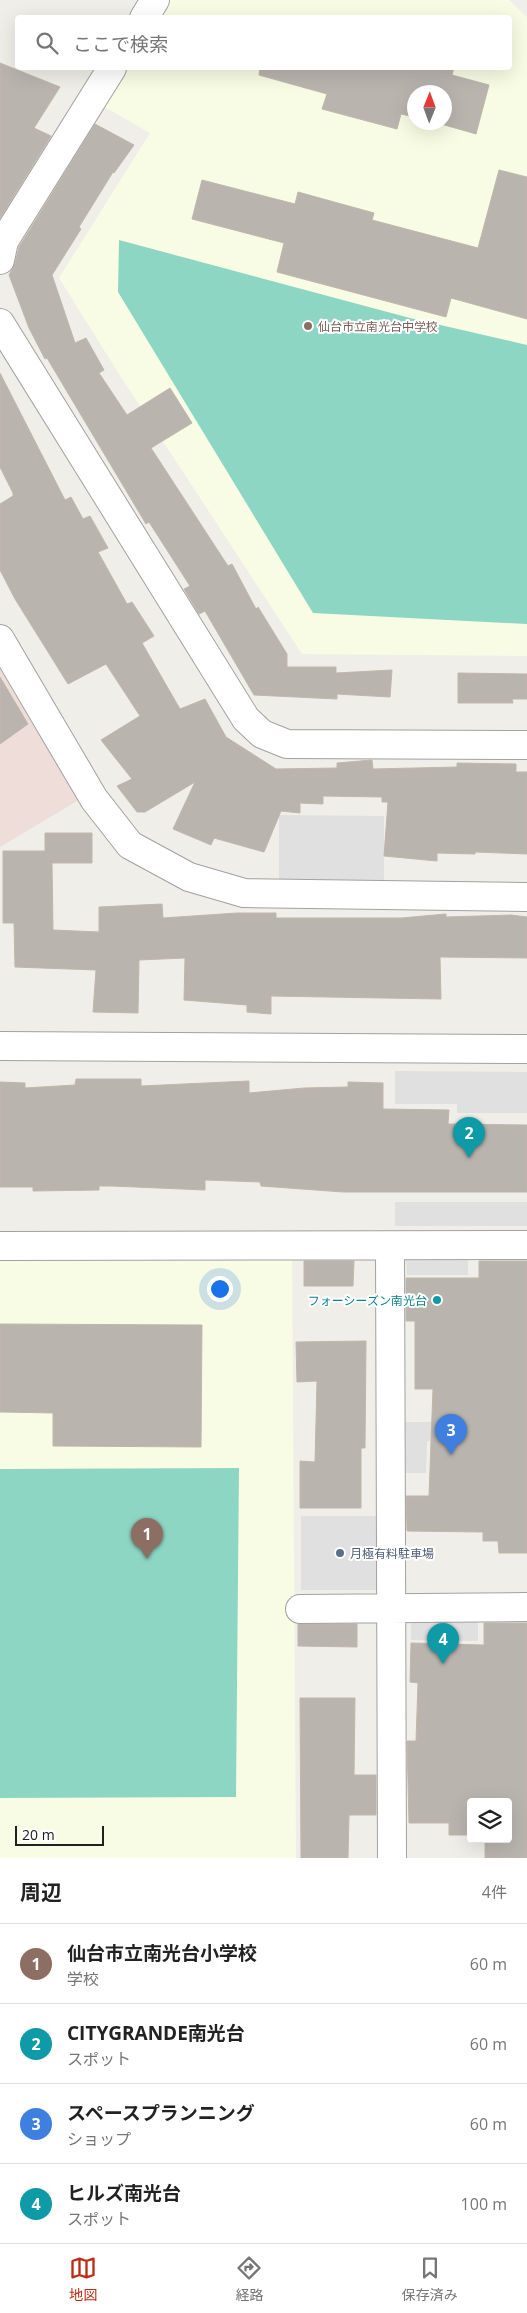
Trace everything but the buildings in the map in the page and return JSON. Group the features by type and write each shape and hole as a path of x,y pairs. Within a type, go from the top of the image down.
{"street":[{"path":"146,15 155,0"},
{"path":"0,260 4,241 111,70"},
{"path":"0,323 246,719 262,734 287,744 527,745"},
{"path":"0,639 94,799 130,845 189,877 244,893 527,897"},
{"path":"0,1046 527,1049"},
{"path":"0,1246 527,1245"},
{"path":"390,1246 392,1858"},
{"path":"300,1609 527,1607"}],"shaded area":[{"name":"仙台市立南光台中学校","path":"168,0 509,0 527,17 527,656 302,654 119,374 59,278 150,133 103,106 126,70 512,70 512,15 158,15"},
{"path":"0,661 82,798 0,847"},
{"path":"279,815 384,816 384,883 279,882"},
{"path":"395,1071 527,1072 527,1113 457,1113 457,1104 395,1104"},
{"path":"395,1202 527,1202 527,1226 395,1226"},
{"path":"406,1256 468,1256 468,1275 407,1275"},
{"path":"292,1257 296,1858 0,1858 0,1260"},
{"path":"402,1422 446,1422 446,1441 427,1441 426,1473 401,1473"},
{"name":"月極有料駐車場","path":"301,1516 380,1516 380,1590 301,1590"},
{"path":"411,1617 478,1617 478,1641 411,1640"}],"green space":[{"path":"119,240 410,318 527,345 527,624 313,613 118,292"},
{"path":"239,1468 236,1797 0,1798 0,1469"}],"place":[{"name":"仙台市立南光台中学校","path":"308,326"},
{"name":"CITYGRANDE南光台","path":"469,1158"},
{"name":"フォーシーズン南光台","path":"437,1300"},
{"name":"スペースプランニング","path":"451,1455"},
{"name":"月極有料駐車場","path":"340,1553"},
{"name":"仙台市立南光台小学校","path":"147,1559"},
{"name":"ヒルズ南光台","path":"443,1664"}]}
